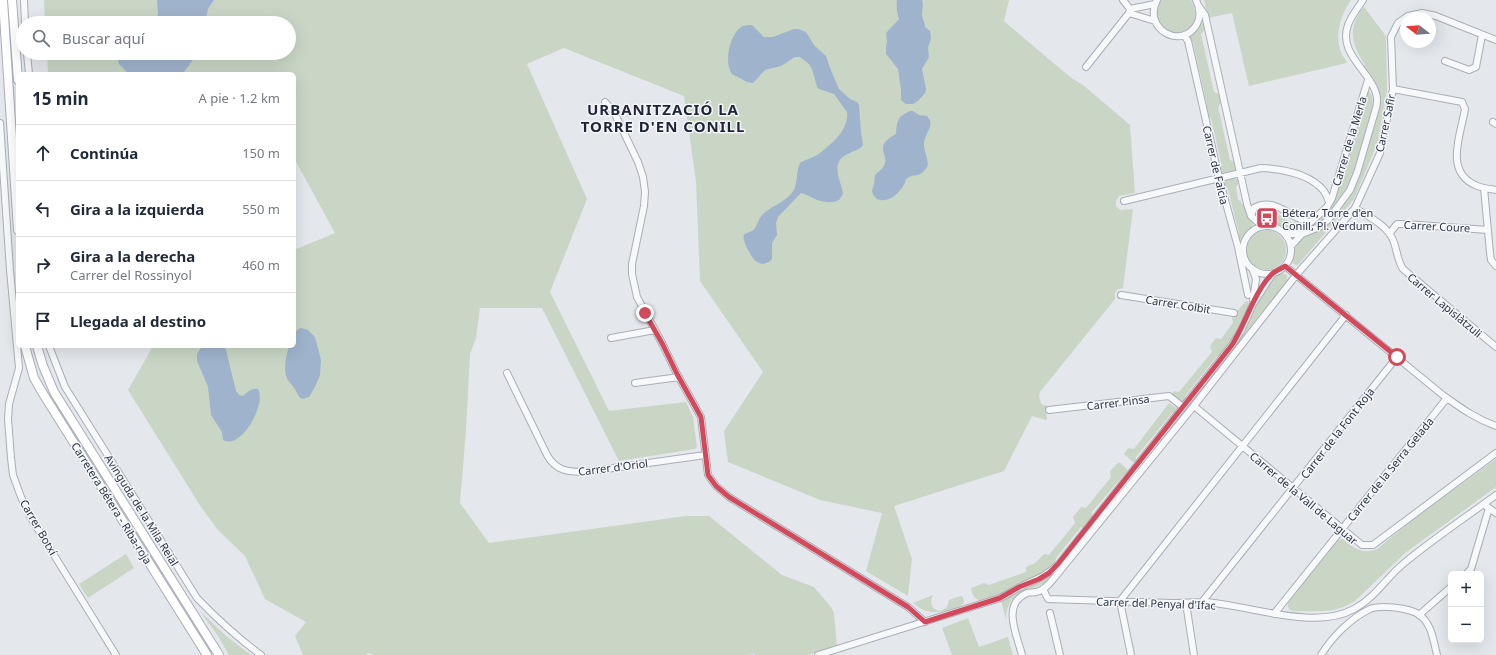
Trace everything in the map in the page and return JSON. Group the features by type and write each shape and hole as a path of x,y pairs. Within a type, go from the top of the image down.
{"main road":[{"path":"3,0 16,199"},
{"path":"12,0 16,53"},
{"path":"16,60 17,72"},
{"name":"Carretera Bétera - Riba-roja","path":"26,348 34,378 42,392 208,655"},
{"name":"Carretera Bétera - Riba-roja","path":"38,348 43,366 54,392 219,655"}],"street":[{"path":"24,0 25,16"},
{"path":"1123,0 1130,11 1155,21"},
{"name":"Carrer de la Merla","path":"1285,234 1302,234 1319,227 1328,220 1350,190 1357,173 1376,108 1377,97 1351,53 1346,41 1348,25 1362,0"},
{"path":"1086,67 1130,11 1156,2"},
{"path":"1156,2 1153,15 1155,21 1161,30 1173,36 1184,35 1190,31 1198,20 1197,2"},
{"name":"Carrer de Falcia","path":"1197,2 1205,14 1251,216"},
{"name":"Carrer Safir","path":"1043,589 1056,577 1194,406 1297,274 1355,208 1380,153 1393,89 1391,37 1398,23 1408,16 1422,13 1436,16 1496,40"},
{"path":"1446,61 1469,70 1476,67 1482,34"},
{"name":"Carrer de Falcia","path":"1184,35 1188,41 1219,178 1238,247 1248,295"},
{"path":"28,60 29,72"},
{"name":"Carrer de la Merla","path":"1329,202 1368,80"},
{"path":"1393,89 1462,102 1465,109 1456,159 1459,170 1467,180 1475,185 1496,190"},
{"path":"605,102 614,112 638,162 643,177 645,192 638,240 632,264 632,274 637,297 701,417 708,475 716,486 729,497 908,607 925,622"},
{"name":"Carrer Botxí","path":"0,123 2,172 16,335"},
{"path":"1124,201 1261,168 1292,172 1305,178 1318,186 1324,192 1329,202 1327,207 1312,222 1303,222 1295,215 1276,206 1258,206 1254,208 1251,216 1262,226"},
{"path":"1484,188 1491,260 1496,266"},
{"path":"1355,208 1390,233"},
{"name":"Carrer Coure","path":"1390,233 1398,224 1488,230"},
{"path":"1262,226 1274,227 1285,234 1291,246 1289,260 1280,270 1266,274 1258,272 1247,263 1243,248 1245,240 1255,229 1262,226"},
{"name":"Carrer Lapislàtzuli","path":"1390,233 1403,269 1496,347"},
{"name":"Carrer de la Merla","path":"1291,246 1302,234"},
{"path":"1285,266 1297,274 1468,414 1481,421 1496,426"},
{"path":"1252,268 1256,279 1253,304"},
{"path":"818,655 1000,598 1049,573 1063,558 1232,345 1241,331 1253,304 1273,273"},
{"name":"Carrer Colbit","path":"1121,296 1234,313"},
{"path":"1132,655 1120,601 1346,315"},
{"path":"611,338 655,330"},
{"name":"Carrer Botxí","path":"17,348 19,368 9,404 8,418 10,458 13,475 31,518 116,655"},
{"name":"Avinguda de la Mila Reial","path":"49,348 64,388 197,598 240,640 261,655"},
{"name":"Carrer de la Font Roja","path":"1202,602 1397,357"},
{"name":"Carrer d'Oriol","path":"507,373 547,455 552,463 561,469 571,472 585,472 705,455"},
{"path":"635,383 679,377"},
{"name":"Carrer Pinsa","path":"1049,410 1169,396 1183,407"},
{"name":"Carrer de la Serra Gelada","path":"1274,614 1447,398"},
{"name":"Carrer de la Vall de Laguar","path":"1194,406 1362,546 1373,545 1496,453"},
{"name":"Carrer del Penyal d'Ifac","path":"1043,589 1048,599 1186,603 1202,602 1274,614 1307,617 1333,617 1355,609 1378,590 1402,565 1429,543 1486,506 1496,495"},
{"path":"1470,571 1486,506 1496,513"},
{"path":"1022,655 1011,614 1013,606 1016,600 1021,596 1029,592 1035,592 1043,589"},
{"path":"1419,615 1448,590"},
{"path":"1186,603 1194,655"},
{"path":"1321,655 1338,633 1356,618 1371,609 1391,606 1410,611 1423,617 1430,631 1437,655"},
{"path":"1050,612 1060,655"}],"green space":[{"path":"44,0 1009,0 1004,21 1130,125 1135,193 1119,196 1116,201 1116,206 1120,210 1133,209 1123,288 1118,289 1115,292 1115,299 1040,392 1039,396 1041,403 1049,406 1045,410 1047,419 1032,416 1004,471 894,506 912,559 908,596 866,571 882,513 820,500 728,462 724,431 763,372 700,281 696,182 684,96 564,48 527,64 587,199 550,292 609,411 686,402 693,417 697,447 695,449 619,461 542,308 480,308 476,338 470,354 460,503 489,543 686,516 709,516 782,575 814,587 831,607 834,613 837,648 807,655 374,655 368,653 366,655 303,655 295,636 306,622 265,599 245,556 218,530 201,507 128,390 152,348 296,348 296,249 335,233 296,162 296,72 48,72 47,60 296,60 296,16 45,16"},
{"path":"1160,0 1191,0 1195,14 1193,24 1185,30 1176,33 1166,31 1159,25 1156,15"},
{"path":"1204,0 1351,0 1341,19 1338,33 1338,41 1342,55 1347,63 1249,86 1232,13 1208,18"},
{"path":"1364,7 1386,36 1387,90 1377,144 1354,199 1298,265 1293,264 1292,260 1298,243 1305,237 1325,227 1350,197 1356,183 1379,109 1379,103 1363,67 1365,65 1354,43 1353,29 1355,22"},
{"path":"1201,22 1203,23 1205,30 1201,34 1214,92 1219,94 1221,103 1218,107 1230,160 1235,162 1236,167 1234,171 1220,172 1218,166 1221,162 1211,118 1206,117 1203,106 1207,105 1193,42 1188,40"},
{"path":"1366,91 1369,91 1372,96 1373,107 1360,156 1348,188 1328,214 1310,228 1303,230 1288,229 1257,218 1254,215 1256,210 1258,213 1276,214 1292,223 1296,221 1304,225 1311,224 1323,214 1337,183 1341,182 1366,102 1362,98"},
{"path":"1235,178 1239,183 1236,187 1238,200 1241,201 1241,204 1244,204 1247,216 1253,224 1251,229 1243,237 1240,244 1235,237 1239,234 1228,189 1224,187 1223,184 1226,180"},
{"path":"1270,230 1277,233 1283,239 1286,250 1285,258 1277,267 1270,270 1262,270 1255,267 1247,258 1246,246 1249,239 1258,231"},
{"path":"1281,273 1287,275 1287,281 1144,464 1058,571 1046,582 1019,594 1014,598 1007,610 1006,619 1001,601 1037,582 1057,569 1244,333 1256,305 1270,279"},
{"path":"1248,301 1249,305 1236,335 1185,396 1186,399 1183,402 1172,394 1174,391 1179,392 1212,352 1210,346 1216,338 1221,339 1233,323 1232,318 1245,302"},
{"path":"1169,403 1176,408 1174,413 1172,413 1136,457 1136,462 1133,462 1124,454 1128,448 1134,449"},
{"path":"1496,459 1496,487 1405,553 1355,601 1340,608 1325,611 1292,611 1289,609 1287,602 1336,540 1343,539 1358,550 1372,551 1377,549 1419,515"},
{"path":"1119,462 1127,469 1127,471 1092,512 1092,516 1056,558 1055,563 1051,567 1046,571 988,600 983,601 974,597 971,588 984,583 989,585 1026,572 1026,567 1035,563 1044,554 1049,555 1075,523 1073,517 1081,507 1086,508 1111,477 1110,471"},
{"path":"126,554 134,568 88,598 79,584"},
{"path":"933,595 931,601 932,605 934,609 937,610 945,609 949,600 960,596 963,597 964,602 962,605 953,609 936,612 925,610 913,603"},
{"path":"199,610 226,636 251,655 229,655 218,636"},
{"path":"968,618 979,647 1008,637 1013,655 952,655 942,628"}],"water":[{"path":"157,0 214,0 208,9 206,16 157,16"},
{"path":"897,0 922,0 922,17 925,27 930,31 931,38 928,48 929,57 922,69 926,89 925,93 913,104 906,104 901,100 898,69 886,54 886,33 899,19"},
{"path":"745,25 752,25 764,37 773,37 794,29 806,32 814,45 826,56 839,89 859,105 863,145 839,161 838,171 843,194 839,200 833,202 822,201 801,193 778,217 776,223 777,235 772,243 772,259 763,264 756,261 752,257 745,243 744,235 753,231 763,214 791,194 795,187 800,163 818,154 839,136 847,119 847,112 834,94 817,87 812,69 809,64 800,57 795,57 781,66 765,70 753,83 747,82 732,74 728,63 728,57 733,37 741,27"},
{"path":"118,60 193,60 184,72 127,72 119,64"},
{"path":"910,111 913,111 919,115 927,116 930,122 924,145 928,165 920,174 906,179 905,183 895,196 884,200 879,200 874,196 872,191 875,175 885,163 883,150 884,144 896,134 897,123 900,117"},
{"path":"301,328 308,330 315,337 321,360 320,375 315,387 309,397 303,399 299,397 288,380 285,370 289,348 296,348 296,331"},
{"path":"224,348 236,391 239,395 243,396 253,389 258,389 260,396 259,404 251,424 237,439 230,442 223,440 222,432 211,415 208,387 197,361 197,354 200,349"}],"place":[{"name":"Bétera, Torre d'en Conill, Pl. Verdum","path":"1267,218"}],"district":[{"name":"URBANITZACIÓ LA TORRE D'EN CONILL","path":"663,118"}],"route":[{"path":"645,313 701,417 708,475 716,486 729,497 908,607 925,622 1000,598 1049,573 1058,564 1232,345 1241,331 1253,304 1263,287 1273,273 1285,266 1297,274 1397,357"}]}
